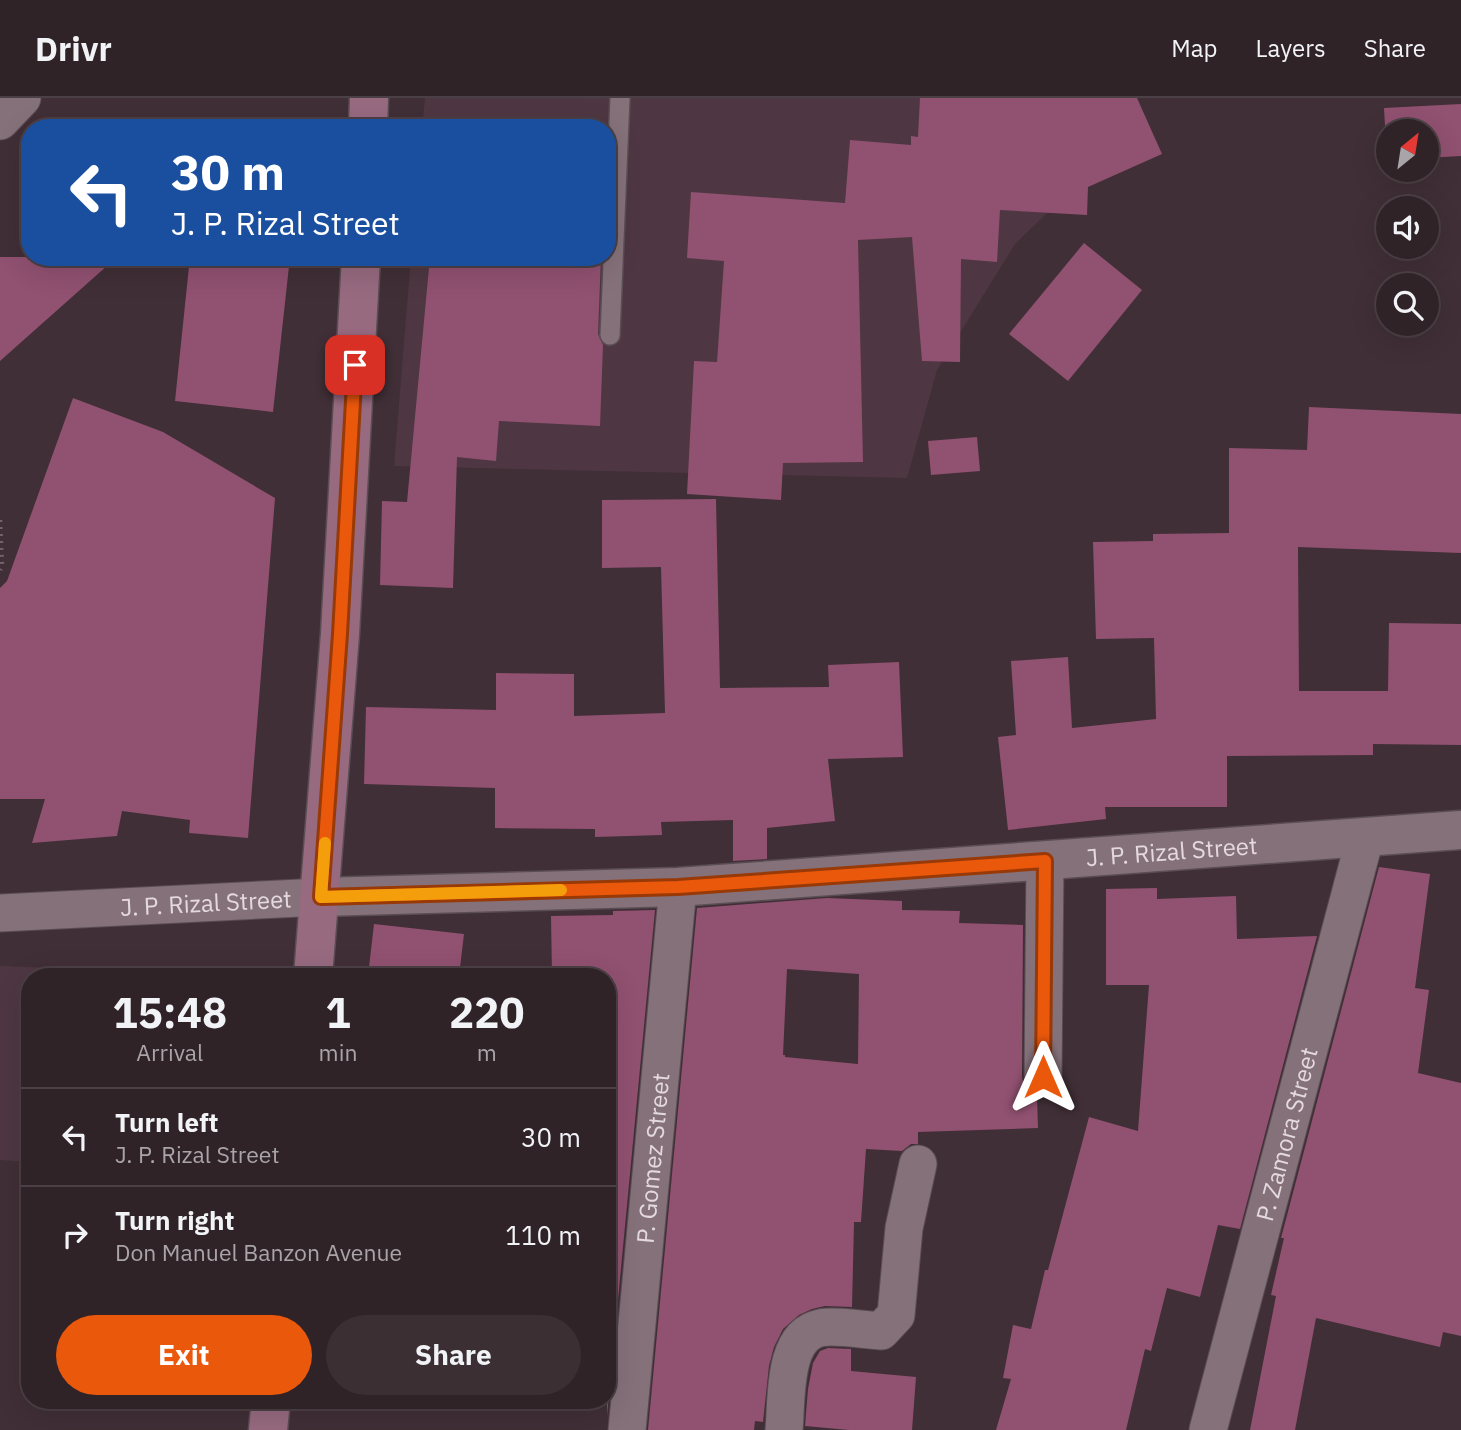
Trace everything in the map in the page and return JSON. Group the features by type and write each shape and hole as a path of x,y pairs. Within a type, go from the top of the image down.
{"main road":[{"path":"368,119 369,98"},
{"path":"314,968 340,634 360,266"},
{"path":"268,1430 270,1409"}],"street":[{"path":"0,121 22,98"},
{"name":"J. P. Rizal Street","path":"0,913 321,897 678,887 1461,830"},
{"name":"P. Zamora Street","path":"1208,1430 1365,838"},
{"path":"1043,1077 1045,861"},
{"name":"P. Gomez Street","path":"627,1430 678,887"},
{"path":"784,1430 791,1357 802,1336 820,1328 881,1331 896,1315 904,1228 918,1164"}],"lane":[{"path":"616,206 621,98"},
{"path":"610,335 613,266"}],"path":[{"path":"0,520 0,570"}],"shaded area":[{"path":"425,98 1126,98 1137,126 1015,244 937,370 907,478 394,466 410,266 616,266 616,119 423,119"},
{"path":"0,966 51,968 21,968 21,1161 0,1160"}],"building":[{"path":"920,98 1137,98 1162,154 1088,187 1087,215 1000,210 997,262 961,259 960,362 922,361 912,237 858,240 863,462 783,463 781,500 687,494 694,361 717,362 724,261 687,258 691,192 845,203 850,140 911,145 911,136 918,137"},
{"path":"1461,104 1461,156 1439,157 1439,119 1385,119 1384,108"},
{"path":"1084,243 1142,290 1068,381 1009,334"},
{"path":"0,257 21,257 21,266 107,266 0,361"},
{"path":"189,266 289,266 273,412 175,401"},
{"path":"429,266 601,266 598,334 603,345 600,426 499,421 496,461 457,457 453,588 380,585 382,501 407,502"},
{"path":"73,398 163,432 275,498 248,838 189,833 190,820 122,811 117,836 32,843 45,799 0,799 0,588 7,581"},
{"path":"1309,407 1461,414 1461,553 1298,547 1299,691 1388,691 1389,623 1461,624 1461,745 1373,744 1373,755 1227,756 1227,807 1105,807 1106,819 1008,830 998,737 1016,735 1011,661 1068,657 1072,728 1156,719 1154,638 1096,639 1093,542 1153,541 1153,534 1229,533 1229,448 1307,450"},
{"path":"977,437 980,471 931,475 928,441"},
{"path":"716,499 720,688 829,687 828,665 899,662 903,757 828,759 835,821 767,828 767,859 733,861 733,820 661,822 662,835 595,837 595,829 495,828 495,788 364,784 366,707 496,710 496,673 574,674 574,716 665,713 661,567 602,568 602,500"},
{"path":"1379,867 1430,874 1415,988 1429,990 1418,1073 1461,1083 1461,1336 1443,1332 1440,1347 1316,1318 1295,1430 1250,1430 1276,1296 1271,1295 1284,1238 1281,1238"},
{"path":"1157,888 1157,899 1236,896 1237,939 1317,936 1240,1229 1218,1225 1200,1297 1167,1288 1151,1351 1145,1349 1126,1430 996,1430 1011,1379 1003,1378 1013,1325 1031,1329 1089,1117 1138,1131 1149,985 1106,985 1106,889"},
{"path":"827,898 902,901 902,910 960,911 959,923 1023,925 1022,1077 1025,1088 1037,1097 1038,1128 918,1132 918,1144 911,1144 902,1151 866,1149 861,1222 854,1222 852,1307 825,1306 812,1309 799,1315 783,1329 769,1366 763,1422 755,1421 754,1430 648,1430 697,908","holes":["787,969 859,974 858,1064 785,1057"]},
{"path":"655,910 616,1321 616,968 552,968 551,916 613,915 613,911"},
{"path":"374,924 464,934 460,968 369,968"},
{"path":"828,1348 851,1349 851,1371 916,1377 912,1430 849,1430 805,1426 813,1363 820,1351"}],"slow traffic":[{"path":"325,843 321,897 561,890"}],"route":[{"path":"355,365 340,634 321,897 678,887 1045,861 1043,1077"}]}
